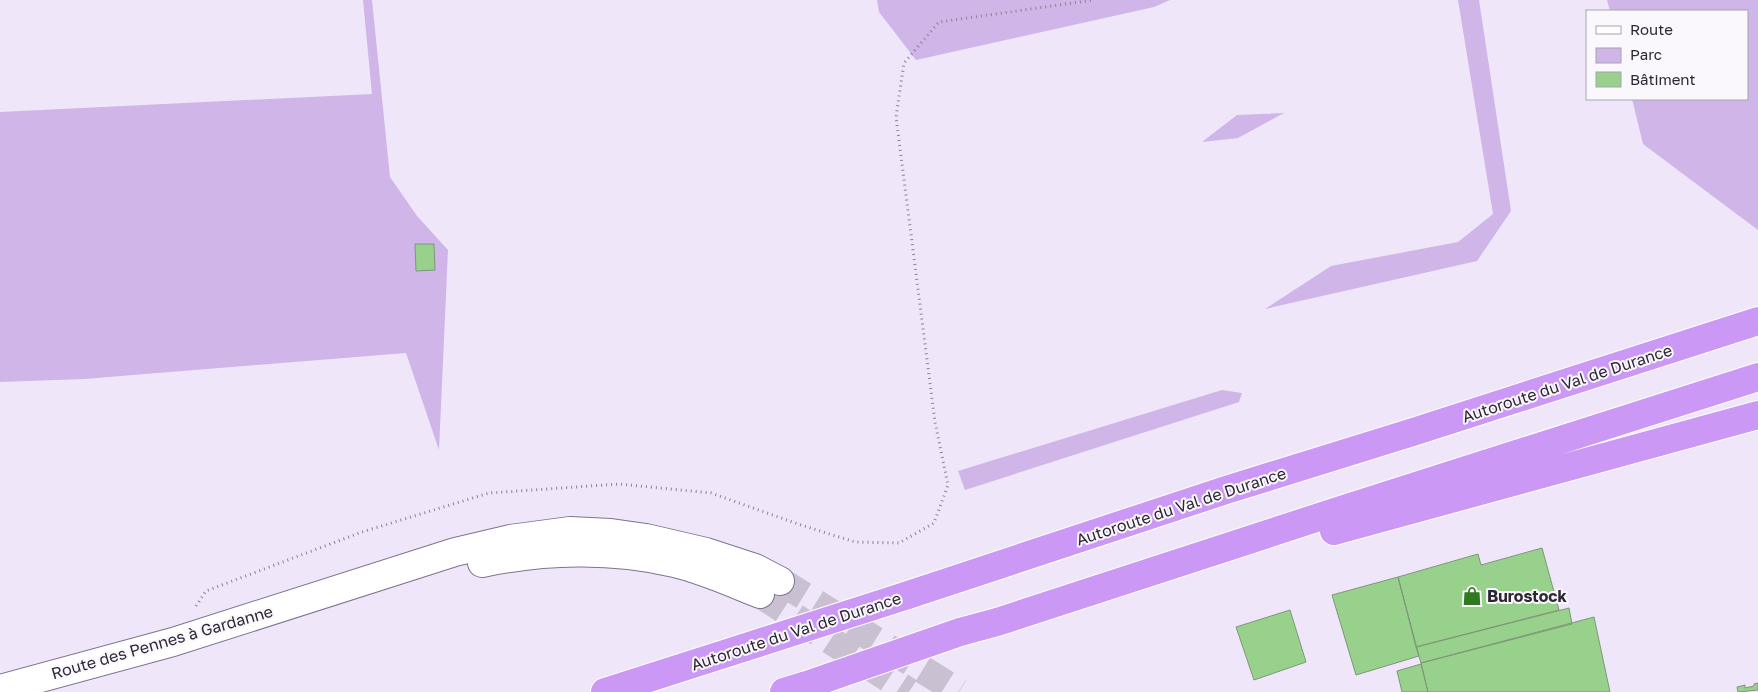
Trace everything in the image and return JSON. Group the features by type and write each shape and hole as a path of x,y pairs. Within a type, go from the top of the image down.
{"highway":[{"name":"Autoroute du Val de Durance","path":"605,692 905,596 1226,490 1758,321"},
{"path":"997,622 1758,377"},
{"path":"795,688 960,632 1758,415"}],"main road":[{"name":"Route des Pennes à Gardanne","path":"0,688 173,642 294,602 506,558 585,552 625,555 674,563 719,577 770,587"}],"path":[{"path":"173,642 206,592 362,532 489,492 619,484 711,493 855,542 899,543 934,524 948,485 935,422 896,117 904,63 940,22 1094,0"}],"green space":[{"path":"363,0 372,0 390,177 417,216 448,250 439,450 406,353 84,379 0,382 0,112 372,94"},
{"path":"877,0 1170,0 1154,7 916,60 879,12"},
{"path":"1458,0 1479,0 1511,211 1477,261 1265,309 1331,266 1458,242 1493,214"},
{"path":"1607,0 1758,0 1758,230 1643,144 1632,100 1748,100 1748,10 1610,10"},
{"path":"1284,113 1238,138 1202,142 1237,115"},
{"path":"1222,390 1242,393 1239,402 965,490 958,471"}],"building":[{"path":"415,244 434,244 435,270 416,271"},
{"path":"1542,548 1559,610 1416,647 1398,577 1478,554 1481,565"},
{"path":"1398,577 1419,656 1356,675 1332,595"},
{"path":"1569,608 1572,624 1421,663 1416,647"},
{"path":"1290,610 1306,662 1254,680 1236,627"},
{"path":"1594,617 1610,692 1428,692 1421,663"},
{"path":"1421,664 1428,692 1402,692 1397,671"},
{"path":"1758,683 1758,690 1738,692 1737,687 1745,685 1745,688"}],"tunnel":[{"path":"780,581 959,692"},
{"path":"760,594 909,692"}],"place":[{"name":"Burostock","path":"1472,596"}]}
